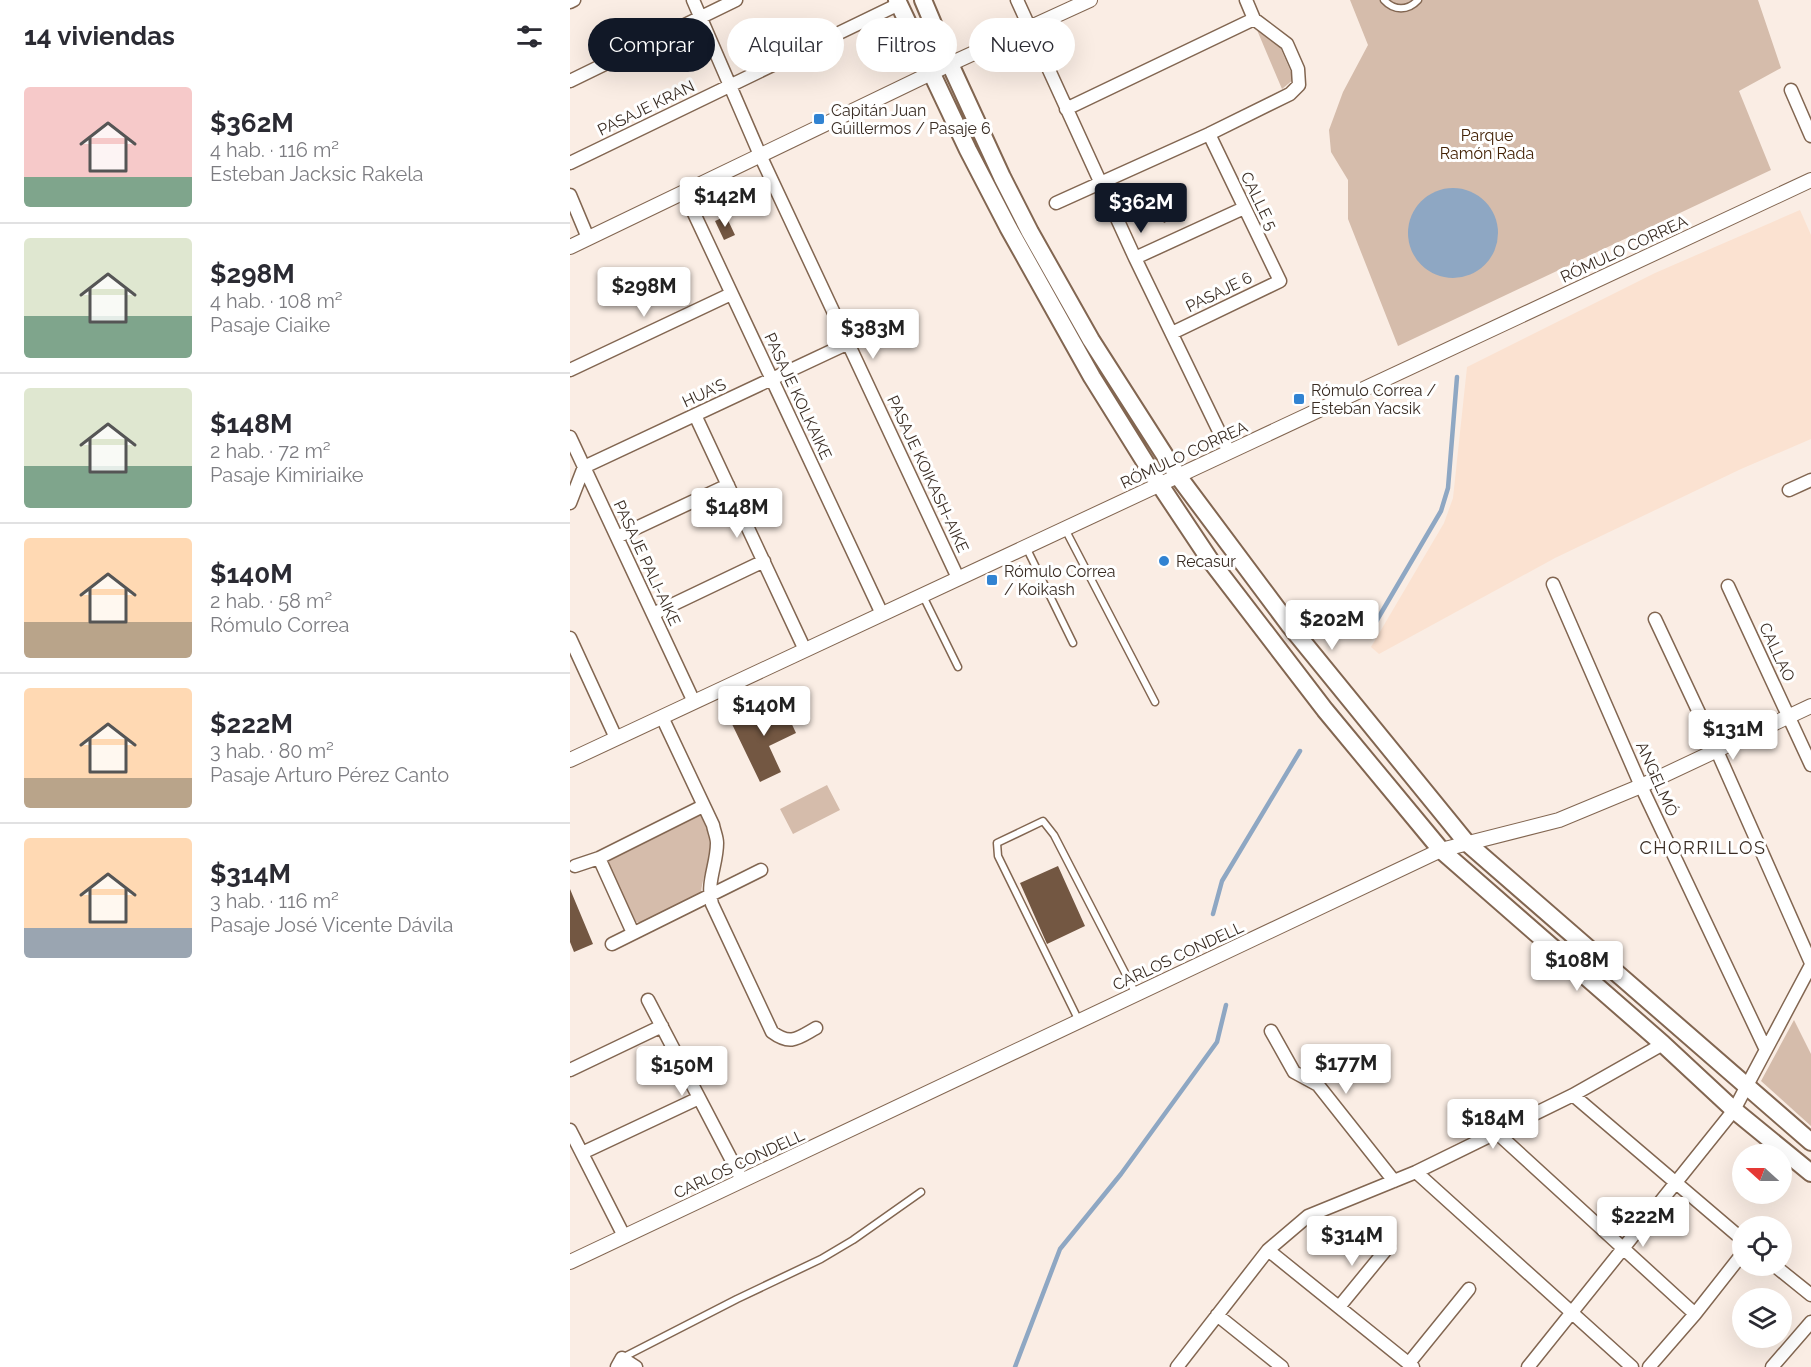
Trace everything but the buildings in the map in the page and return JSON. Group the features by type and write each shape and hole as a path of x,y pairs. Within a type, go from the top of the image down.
{"main road":[{"path":"923,0 931,18"},
{"path":"898,2 968,150 1049,302 1092,376 1159,484 1210,560 1325,710 1441,850 1663,1044 1734,1110 1811,1173"},
{"path":"954,72 1002,177 1060,286 1123,393 1178,476 1290,626 1466,842 1811,1142"}],"street":[{"path":"570,2 574,0"},
{"name":"PASAJE KOIKASH-AIKE","path":"693,0 760,155 958,578"},
{"path":"570,81 736,0"},
{"path":"1017,0 1025,18"},
{"path":"1051,18 1090,0"},
{"path":"1056,204 1209,134 1290,94 1299,85 1298,69 1287,44 1254,19 1246,0"},
{"name":"PASAJE KRAN","path":"570,163 898,2"},
{"path":"1066,110 1254,19"},
{"path":"1049,72 1135,258 1229,452"},
{"path":"570,247 930,73"},
{"path":"1791,90 1811,136"},
{"name":"CALLE 5","path":"1209,134 1280,281"},
{"name":"RÓMULO CORREA","path":"570,760 1811,180"},
{"name":"PASAJE KOLKAIKE","path":"684,192 882,614"},
{"path":"570,195 588,238"},
{"path":"1135,258 1244,208"},
{"name":"PASAJE 6","path":"1172,333 1280,281"},
{"path":"570,370 731,294"},
{"name":"HUA'S","path":"584,467 872,332"},
{"path":"695,415 805,650"},
{"name":"PASAJE PALI-AIKE","path":"570,437 694,702"},
{"path":"570,503 584,467"},
{"path":"1789,490 1811,480"},
{"path":"617,537 728,485"},
{"path":"653,614 764,561"},
{"name":"ANGELMÓ","path":"1553,584 1641,786 1766,1050"},
{"name":"CALLAO","path":"1728,586 1811,765"},
{"path":"1528,1367 1734,1110 1811,964 1717,751 1655,619"},
{"path":"570,638 616,738"},
{"name":"CARLOS CONDELL","path":"570,1262 1441,850 1559,820 1641,786 1811,706"},
{"path":"662,717 713,825 717,841 709,887 712,904 772,1032 783,1040 796,1039 816,1028"},
{"path":"575,866 599,858 703,806"},
{"path":"599,858 633,933"},
{"path":"612,944 761,870"},
{"path":"648,1000 742,1180"},
{"path":"570,1070 662,1026"},
{"path":"1271,1031 1294,1072 1318,1084 1394,1181"},
{"path":"1177,1367 1268,1250 1308,1216 1416,1172 1573,1095 1663,1044"},
{"path":"1573,1095 1732,1231"},
{"path":"582,1153 699,1098"},
{"path":"570,1130 624,1236"},
{"path":"1496,1132 1695,1314"},
{"path":"1416,1172 1632,1367"},
{"path":"1339,1307 1389,1246"},
{"path":"1268,1250 1411,1365 1469,1289"},
{"path":"1649,1367 1732,1267"},
{"path":"1788,1276 1811,1294"},
{"path":"1217,1315 1282,1367"},
{"path":"1772,1367 1811,1322"},
{"path":"619,1363 636,1367"}],"lane":[{"path":"1383,0 1394,8 1401,9 1408,8 1418,0"},
{"path":"1065,528 1155,702"},
{"path":"1026,547 1073,643"},
{"path":"923,595 958,667"},
{"path":"1079,1021 998,856 997,843 1043,821 1054,835 1136,994"},
{"path":"619,1363 737,1299 821,1259 853,1240 921,1192"}],"shaded area":[{"path":"1800,210 1811,235 1811,439 1741,469 1555,558 1379,654 1371,647 1444,523 1453,498 1467,367 1655,273"}],"green space":[{"name":"Parque Ramón Rada","path":"1350,0 1758,0 1781,68 1739,91 1771,170 1398,346 1348,219 1348,180 1331,152 1329,130 1343,92 1368,45"},
{"path":"1257,30 1280,47 1294,79 1282,89"},
{"path":"827,785 840,810 793,834 780,809"},
{"path":"700,814 708,831 710,844 701,894 641,923 636,922 608,864 609,859"},
{"path":"1794,1020 1811,1054 1811,1126 1761,1081"}],"water":[{"path":"1453,188 1470,192 1485,201 1494,216 1498,233 1494,250 1485,265 1470,274 1453,278 1436,274 1421,265 1412,250 1408,233 1412,216 1421,201 1436,192"}],"waterway":[{"path":"1370,632 1441,511 1448,488 1457,377"},
{"path":"1213,914 1222,881 1300,751"},
{"path":"1015,1367 1060,1249 1121,1174 1217,1042 1226,1005"}],"place":[{"name":"Capitán Juan Guillermos / Pasaje 6","path":"819,119"},
{"name":"Rómulo Correa / Esteban Yacsik","path":"1299,399"},
{"name":"Recasur","path":"1164,561"},
{"name":"Rómulo Correa / Koikash","path":"992,580"}],"district":[{"name":"CHORRILLOS","path":"1703,847"}]}
